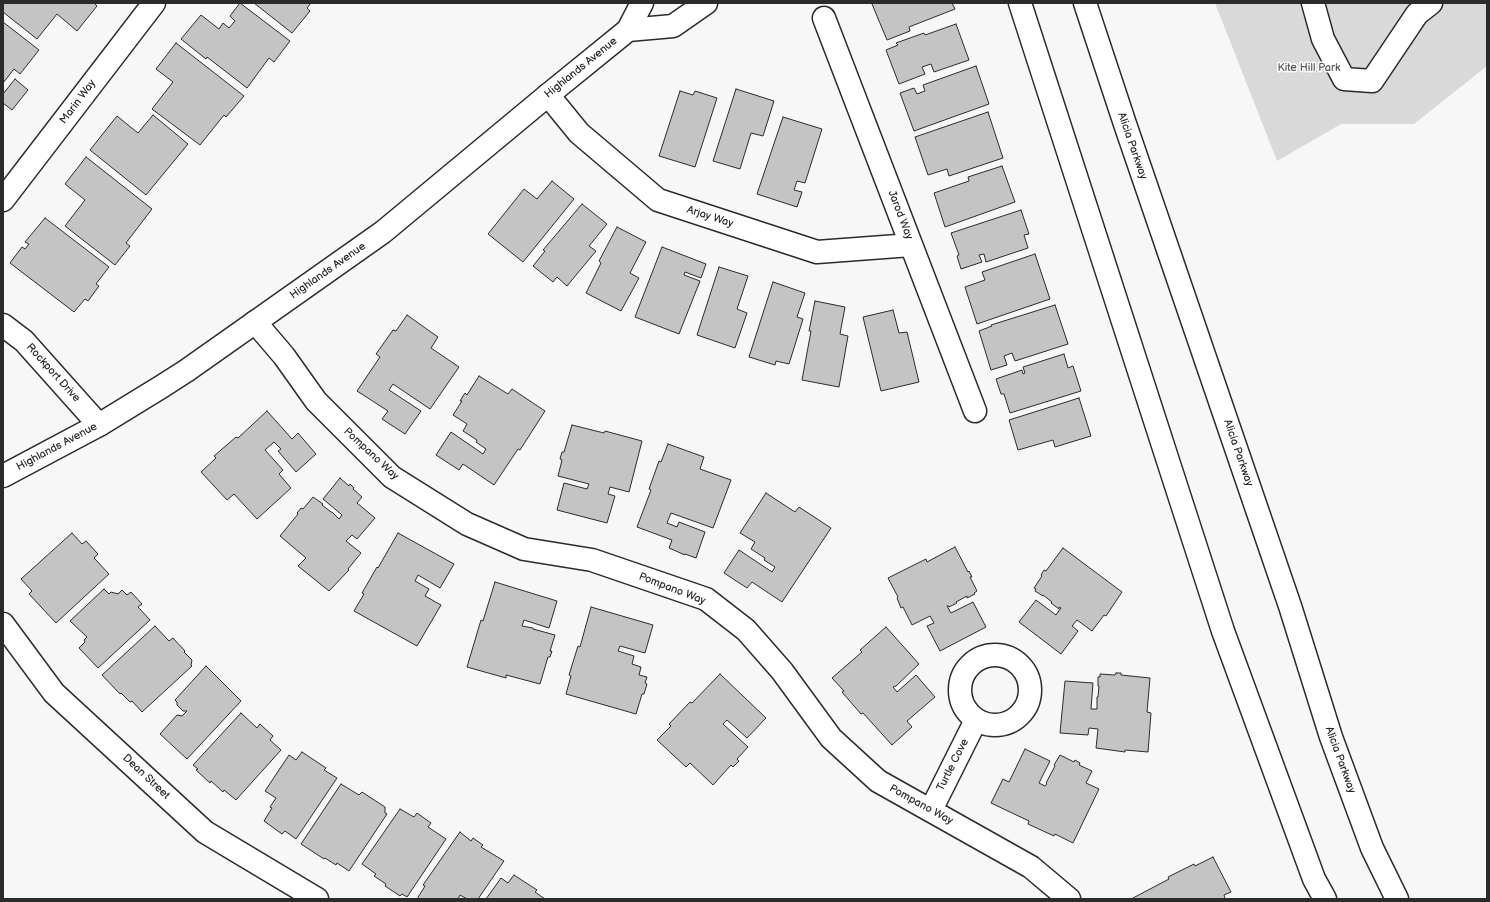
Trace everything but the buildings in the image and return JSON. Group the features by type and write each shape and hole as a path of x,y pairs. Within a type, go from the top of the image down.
{"main road":[{"name":"Marin Way","path":"3,200 154,3"},
{"name":"Highlands Avenue","path":"3,476 99,425 186,371 383,232 628,30 642,3"},
{"name":"Highlands Avenue","path":"628,30 673,26 706,3"},
{"path":"1020,3 1223,631 1314,879 1324,899"},
{"name":"Alicia Parkway","path":"1085,3 1127,131 1288,598 1331,737 1372,848 1397,899"},
{"path":"1312,3 1323,38 1344,79 1372,81 1417,14 1431,3"},
{"name":"Jarod Way","path":"824,18 975,411"},
{"name":"Arjay Way","path":"548,95 579,133 658,200 817,252 912,245"},
{"name":"Pompano Way","path":"255,322 284,356 316,401 392,477 467,524 524,549 592,560 706,599 746,630 782,671 831,738 878,781 1031,867 1069,899"},
{"name":"Rockport Drive","path":"3,325 24,341 99,425"},
{"name":"Dean Street","path":"3,624 54,693 205,832 317,899"},
{"name":"Turtle Cove","path":"931,810 976,720"}],"green space":[{"name":"Kite Hill Park","path":"1215,3 1487,3 1487,66 1414,124 1341,124 1277,161"}]}
